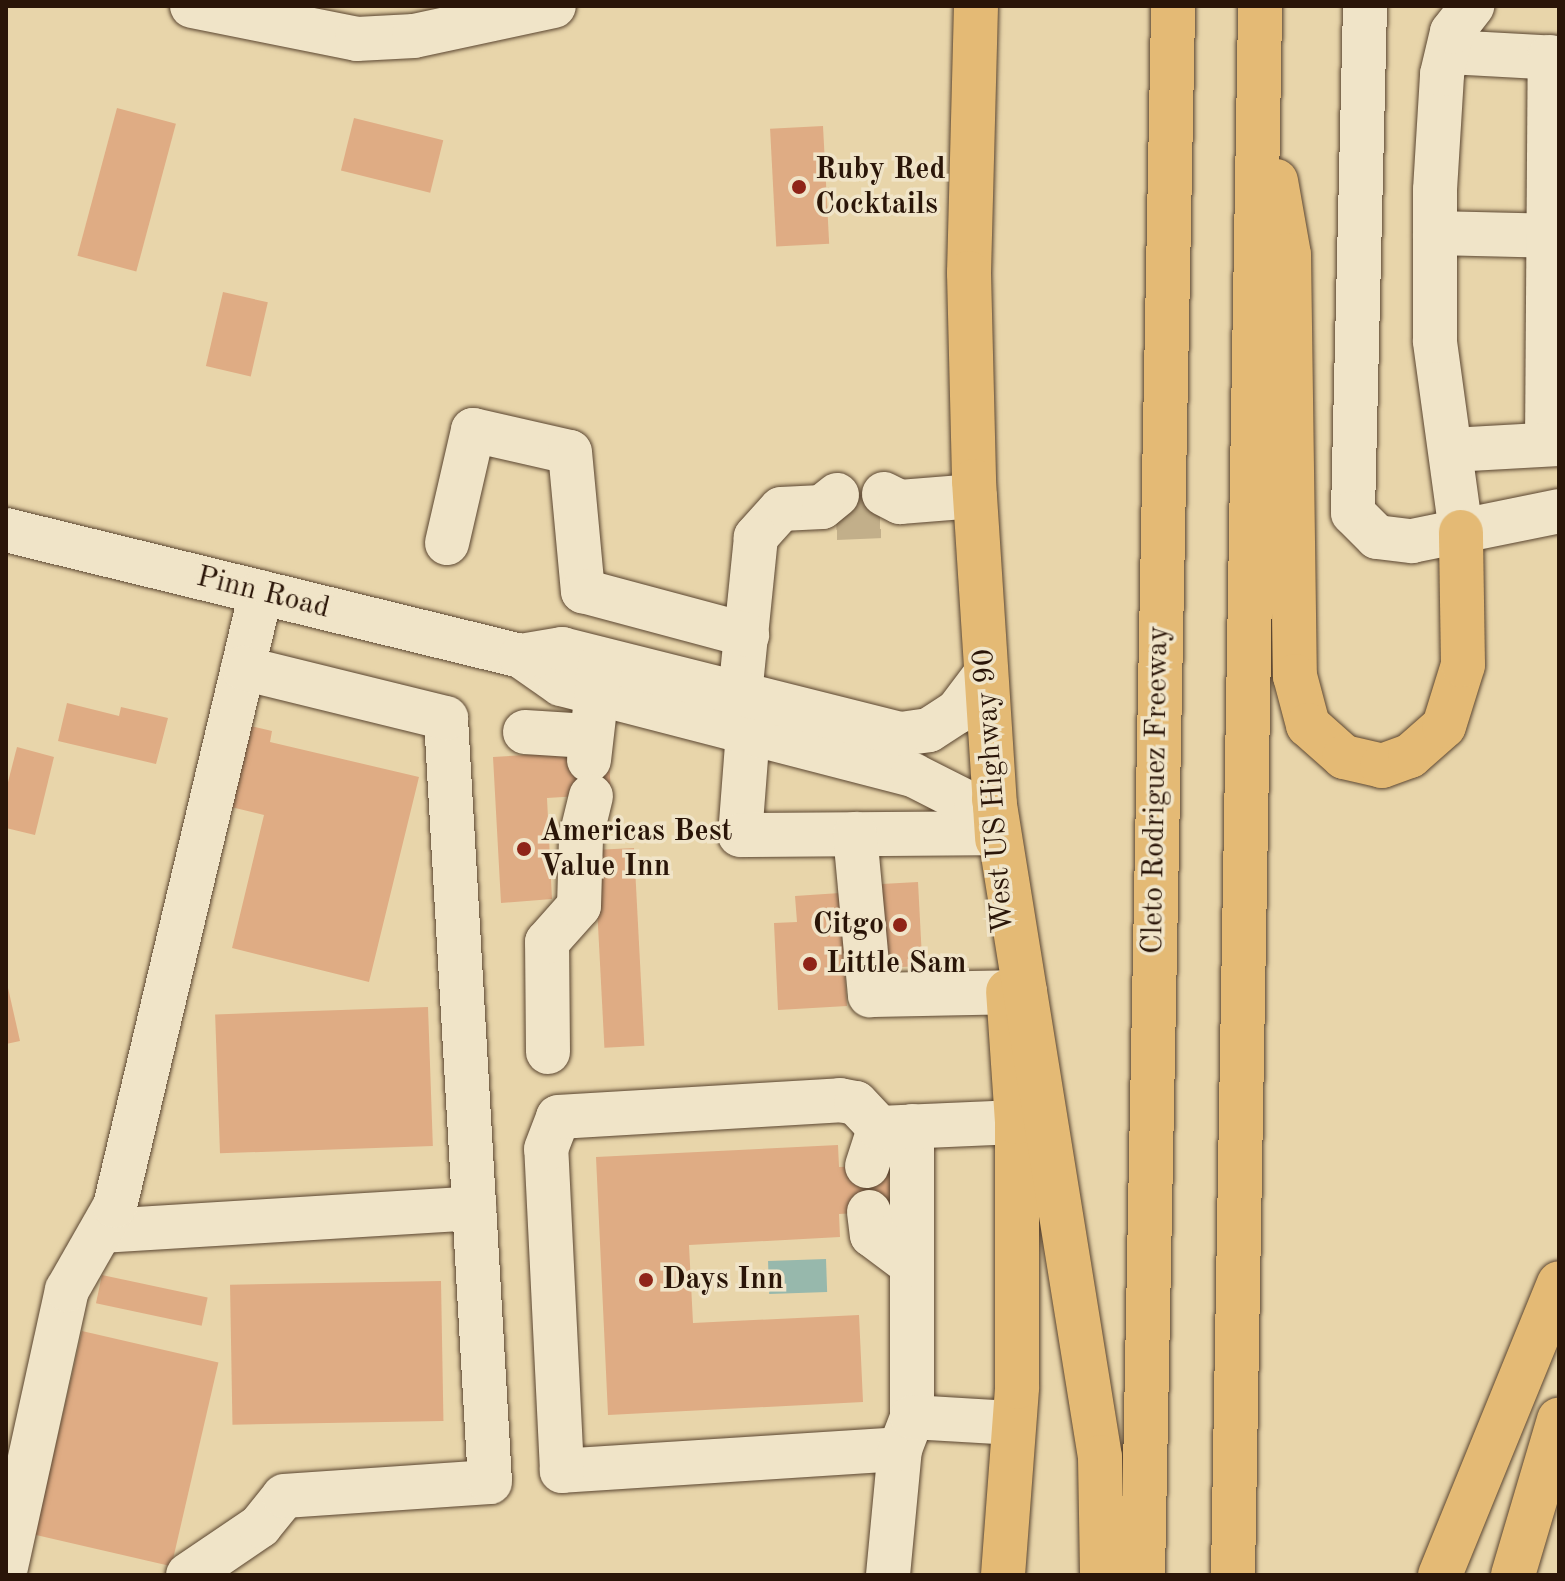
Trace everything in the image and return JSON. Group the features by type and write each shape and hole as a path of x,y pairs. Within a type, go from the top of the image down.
{"main road":[{"name":"West US Highway 90","path":"976,6 969,273 975,496 996,816 1017,993"},
{"name":"Cleto Rodriguez Freeway","path":"1143,1575 1173,6"},
{"path":"1233,1575 1260,6"},
{"path":"1259,80 1289,255 1295,676 1308,725 1344,757 1382,766 1410,756 1444,726 1463,665 1461,532"},
{"path":"1003,1575 1014,1423 1017,993"},
{"path":"1017,993 1100,1457 1102,1575"},
{"path":"1440,1575 1559,1283"},
{"path":"1513,1575 1559,1420"}],"street":[{"path":"192,6 316,35 377,22 554,6"},
{"path":"1365,6 1353,513 1377,537 1412,541 1559,511"},
{"path":"1461,532 1435,341 1435,233 1448,52 1452,32 1472,6"},
{"path":"1448,52 1555,58 1553,444 1451,450"},
{"path":"1435,233 1554,236"},
{"path":"447,543 473,430 570,452 583,591 747,635"},
{"path":"889,504 975,496"},
{"path":"832,507 781,509 756,537 747,635 740,835 855,834 996,816"},
{"name":"Pinn Road","path":"6,530 521,656 561,684 597,676 744,713 913,775 996,816"},
{"path":"6,1567 67,1290 115,1206 261,592"},
{"path":"188,1575 260,1526 284,1496 490,1482 446,718 243,668"},
{"name":"Pinn Road","path":"744,713 901,734 929,730 957,712 985,675"},
{"path":"548,1052 547,942 579,906 581,837 597,676"},
{"path":"525,732 589,764"},
{"path":"855,834 870,995 1017,993"},
{"path":"888,1575 906,1433 912,1265 886,1140 856,1103 840,1100 558,1117 546,1149 562,1471 906,1433 1014,1423"},
{"path":"886,1140 1017,1122"},
{"path":"102,1231 474,1208"},
{"path":"869,1212 872,1235 912,1265"}],"water":[{"path":"826,1259 827,1292 769,1294 768,1261"}],"building":[{"path":"117,108 176,124 136,272 77,256"},
{"path":"354,118 443,140 430,193 341,170"},
{"name":"Ruby Red Cocktails","path":"823,126 829,244 776,247 770,129"},
{"path":"223,292 268,302 251,376 206,366"},
{"path":"67,703 119,716 121,707 168,718 156,764 58,741"},
{"path":"251,726 272,731 270,742 419,777 369,982 232,948 264,815 231,807"},
{"path":"17,747 54,757 35,835 6,828 6,790"},
{"name":"Americas Best Value Inn","path":"573,752 609,759 611,794 547,798 552,899 501,903 493,757"},
{"path":"634,848 644,1046 604,1048 594,850"},
{"name":"Citgo","path":"918,882 922,966 881,968 877,884"},
{"name":"Little Sam","path":"840,893 847,1006 778,1010 774,923 797,922 795,896"},
{"path":"6,979 20,1041 6,1044"},
{"path":"428,1007 433,1146 220,1153 215,1014"},
{"name":"Days Inn","path":"838,1145 839,1167 890,1165 892,1211 839,1214 840,1237 689,1245 693,1323 859,1315 863,1402 608,1415 596,1157"},
{"path":"102,1275 208,1297 202,1326 96,1303"},
{"path":"441,1281 443,1421 232,1425 230,1285"},
{"path":"82,1331 218,1362 171,1566 35,1535"}],"tunnel":[{"path":"836,518 883,516"}],"place":[{"name":"Ruby Red Cocktails","path":"799,187"},
{"name":"Americas Best Value Inn","path":"524,849"},
{"name":"Citgo","path":"900,925"},
{"name":"Little Sam","path":"810,964"},
{"name":"Days Inn","path":"646,1280"}]}
